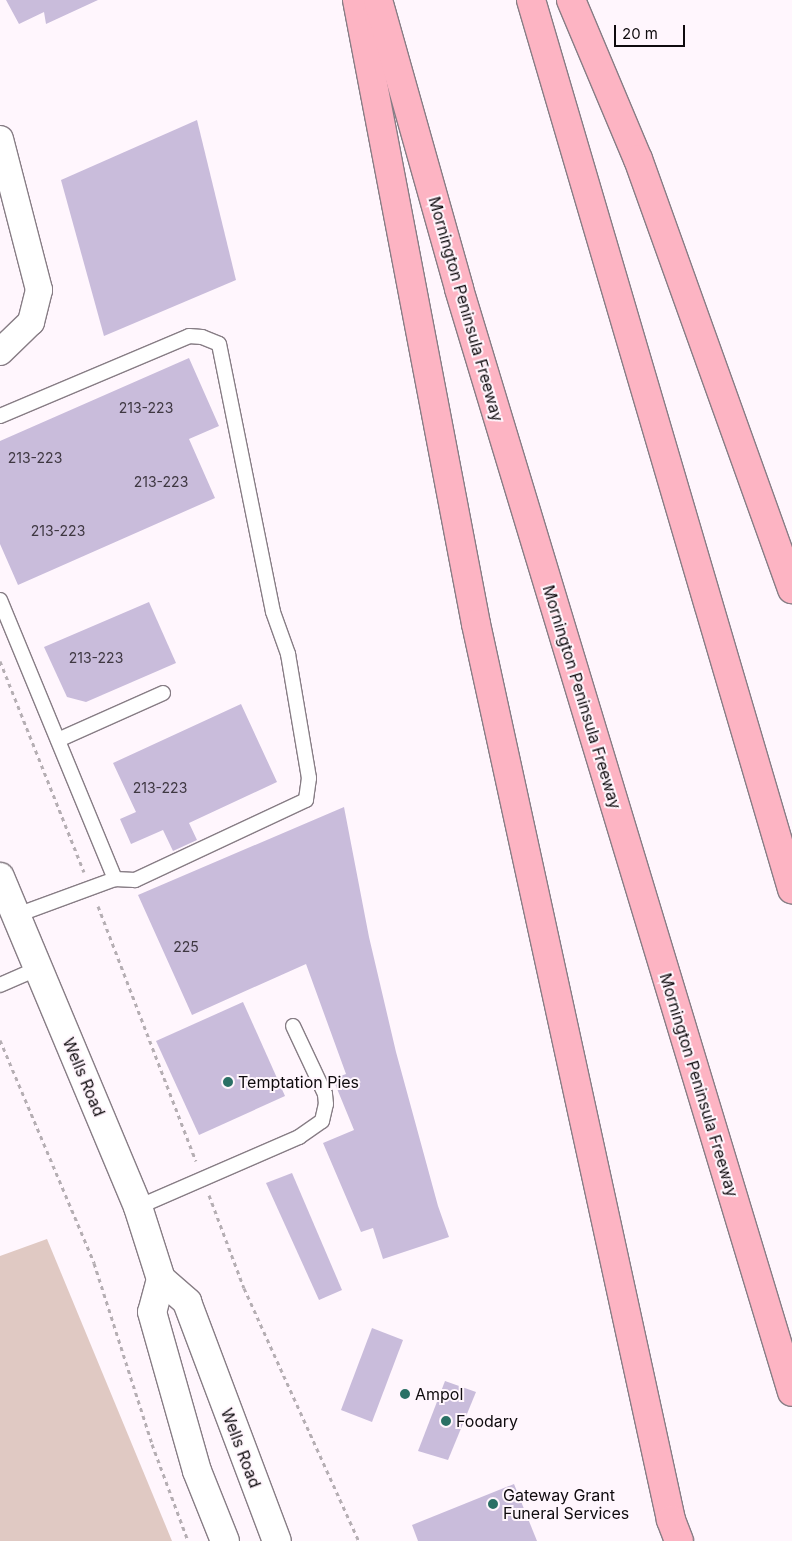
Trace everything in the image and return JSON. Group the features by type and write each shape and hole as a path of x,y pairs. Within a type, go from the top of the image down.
{"highway":[{"path":"357,0 476,624 674,1534"},
{"name":"Mornington Peninsula Freeway","path":"378,0 459,289 792,1392"},
{"path":"531,0 792,889"},
{"path":"570,0 638,159 792,589"}],"main road":[{"name":"Wells Road","path":"0,877 138,1207 161,1279 187,1302 220,1395 277,1541"},
{"path":"161,1279 152,1312 197,1471 225,1541"}],"street":[{"path":"0,139 39,290 32,322 0,352"}],"lane":[{"path":"0,416 188,336 202,337 219,344 273,612 288,654 309,778 306,800 134,880 115,879 16,915"},
{"path":"0,600 115,879"},
{"path":"58,740 163,693"},
{"path":"0,985 39,968"},
{"path":"138,1207 299,1137 322,1121 326,1104 325,1094 293,1026"}],"path":[{"path":"0,662 90,887 244,1288 359,1541"},
{"path":"0,1040 94,1263 152,1444 188,1541"}],"shaded area":[{"path":"47,1239 172,1541 0,1541 0,1256"}],"building":[{"path":"6,0 98,0 46,24 44,12 19,24"},
{"path":"197,120 236,280 104,336 61,180"},
{"path":"189,358 219,426 189,439 215,498 18,585 0,544 0,441"},
{"path":"149,602 176,663 86,702 67,697 44,647"},
{"path":"241,704 277,782 189,823 197,840 173,851 163,830 131,844 120,819 136,812 113,763"},
{"path":"344,807 369,937 396,1052 438,1206 449,1237 383,1259 373,1228 361,1232 323,1143 354,1130 333,1079 346,1074 306,964 192,1015 138,895"},
{"path":"243,1002 285,1096 199,1135 156,1041"},
{"path":"292,1173 342,1290 319,1300 266,1183"},
{"path":"372,1328 403,1340 372,1422 341,1410"},
{"name":"Foodary","path":"445,1381 476,1392 448,1460 418,1451"},
{"name":"Gateway Grant Funeral Services","path":"514,1484 537,1541 418,1541 412,1525"}],"place":[{"name":"Temptation Pies","path":"228,1082"},
{"name":"Ampol","path":"405,1394"},
{"name":"Foodary","path":"446,1421"},
{"name":"Gateway Grant Funeral Services","path":"493,1504"}]}
